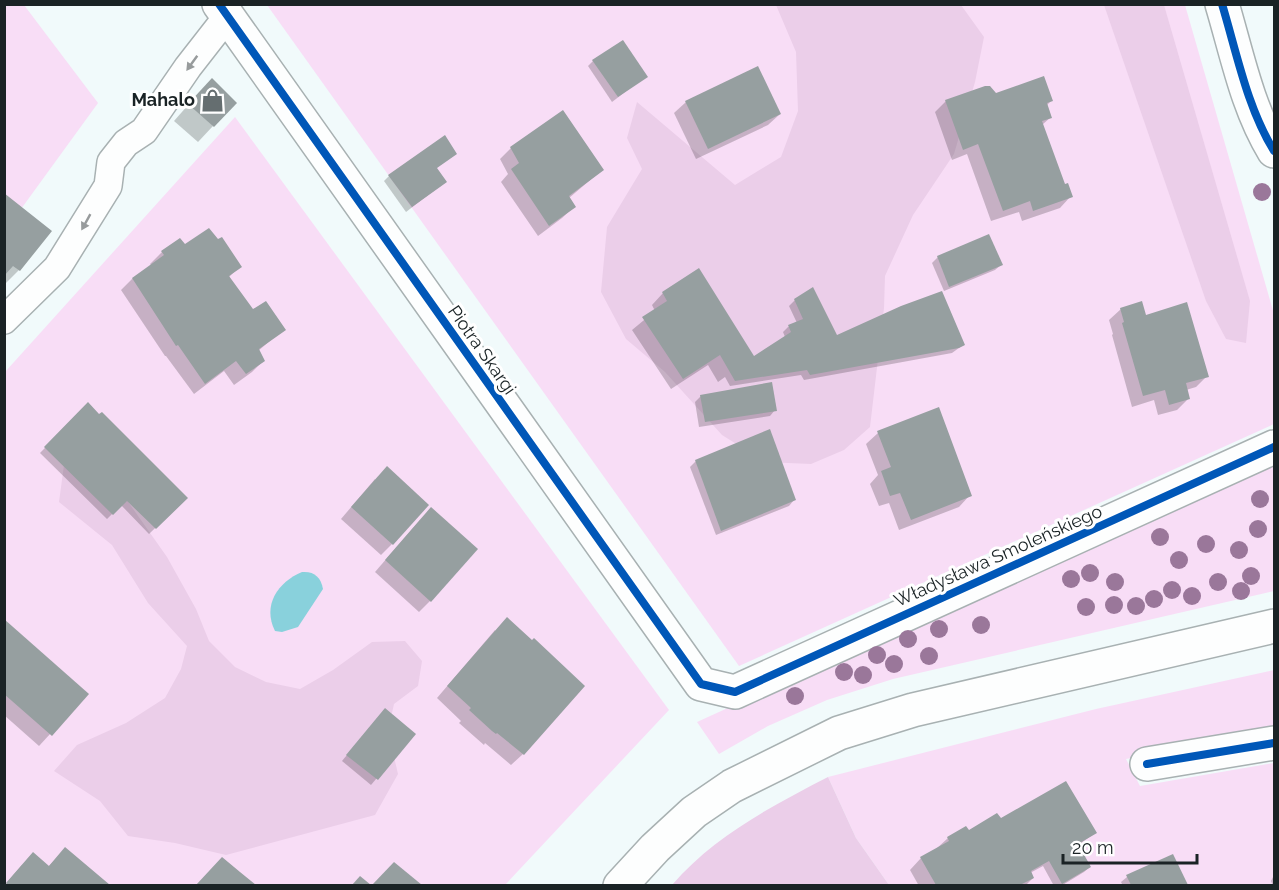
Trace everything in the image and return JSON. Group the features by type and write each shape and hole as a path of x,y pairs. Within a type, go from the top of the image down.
{"street":[{"path":"1222,4 1250,99 1260,126 1275,151"},
{"name":"Piotra Skargi","path":"223,11 701,684 735,692"},
{"name":"Władysława Smoleńskiego","path":"735,692 1275,447"},
{"path":"621,885 655,848 694,812 732,786 839,733 913,710 1275,626"},
{"path":"1147,764 1275,743"}],"lane":[{"path":"4,320 57,268 108,186 111,162 126,143 144,131 189,67 223,11"}],"shaded area":[{"path":"5,5 24,5 98,103 5,231"},
{"path":"267,5 1185,5 1274,314 1274,424 739,666"},
{"path":"776,5 961,5 984,37 975,82 954,154 913,215 885,276 884,308 870,427 844,450 811,464 765,462 722,435 665,372 626,339 601,292 607,227 642,169 627,138 637,102 735,185 781,157 798,111 796,52"},
{"path":"1104,5 1164,5 1250,301 1246,343 1226,339 1206,301"},
{"path":"235,117 669,710 505,885 5,886 5,372"},
{"path":"93,452 167,557 196,609 209,641 235,667 266,682 300,689 333,670 372,642 405,641 422,661 418,686 394,704 388,731 398,774 375,815 226,855 175,843 128,836 100,801 54,771 77,745 126,723 165,698 181,669 187,646 148,603 112,545 59,502 64,465"},
{"path":"1274,464 1274,591 893,679 827,700 768,726 719,754 697,722 798,676"},
{"path":"1274,670 1274,732 1126,759 1140,786 1274,763 1274,885 889,885 856,838 828,777 1096,709"},
{"path":"828,777 856,838 889,885 672,885 688,867 725,837 765,811"}],"water":[{"path":"302,572 316,576 321,581 323,589 298,627 282,632 275,631 270,612 275,596 279,588 293,576"}],"building":[{"path":"623,40 648,77 618,97 592,60"},
{"path":"758,66 781,114 708,149 685,101"},
{"path":"1044,76 1053,101 1047,103 1052,118 1042,121 1065,184 1068,183 1073,197 1033,211 1030,201 1003,211 978,144 963,150 945,100 985,86 990,86 996,93"},
{"path":"212,78 237,103 214,127 188,104"},
{"path":"563,110 604,170 569,196 576,207 549,226 511,169 519,163 510,147"},
{"path":"445,135 457,154 437,168 447,182 412,207 388,175"},
{"path":"4,193 52,231 20,271 13,266 4,276"},
{"path":"209,228 218,239 222,237 242,267 229,276 253,309 266,301 286,330 259,349 265,361 246,374 236,361 205,384 178,345 176,346 132,278 164,255 161,251 180,238 185,244"},
{"path":"989,234 1003,265 949,287 937,256"},
{"path":"699,268 754,356 791,332 788,325 803,319 794,299 813,287 837,335 901,306 942,291 965,345 959,348 810,375 807,370 735,381 720,355 683,379 642,317 667,301 662,292"},
{"path":"1142,301 1146,315 1187,302 1209,377 1186,383 1190,399 1169,405 1165,390 1143,396 1122,323 1124,322 1120,308"},
{"path":"772,382 777,411 705,422 700,395"},
{"path":"88,402 99,414 102,412 188,498 156,529 127,501 113,515 44,447"},
{"path":"939,407 972,496 911,520 900,493 890,496 881,471 891,467 877,431"},
{"path":"770,429 796,500 721,531 695,460"},
{"path":"387,466 429,505 393,545 351,507"},
{"path":"431,507 478,549 431,602 385,560"},
{"path":"507,617 532,640 534,638 585,686 524,755 492,731 447,686"},
{"path":"4,619 89,694 52,736 4,694"},
{"path":"385,708 416,734 378,780 346,755"},
{"path":"1066,781 1097,833 1078,844 1091,867 1062,884 1049,861 1031,871 1034,878 1020,885 936,885 920,857 949,841 947,837 966,826 969,830 997,813 1001,818"},
{"path":"65,847 110,885 8,885 6,883 33,852 49,866"},
{"path":"1173,854 1188,885 1131,885 1126,875"},
{"path":"222,857 240,872 256,885 196,885"},
{"path":"394,862 422,885 372,885"},
{"path":"360,876 371,885 352,885"}],"cycle path":[{"path":"219,4 701,684 735,692 1274,447"},
{"path":"1222,4 1250,98 1274,151"},
{"path":"1147,764 1274,743"}],"place":[{"name":"Mahalo","path":"213,100"}]}
